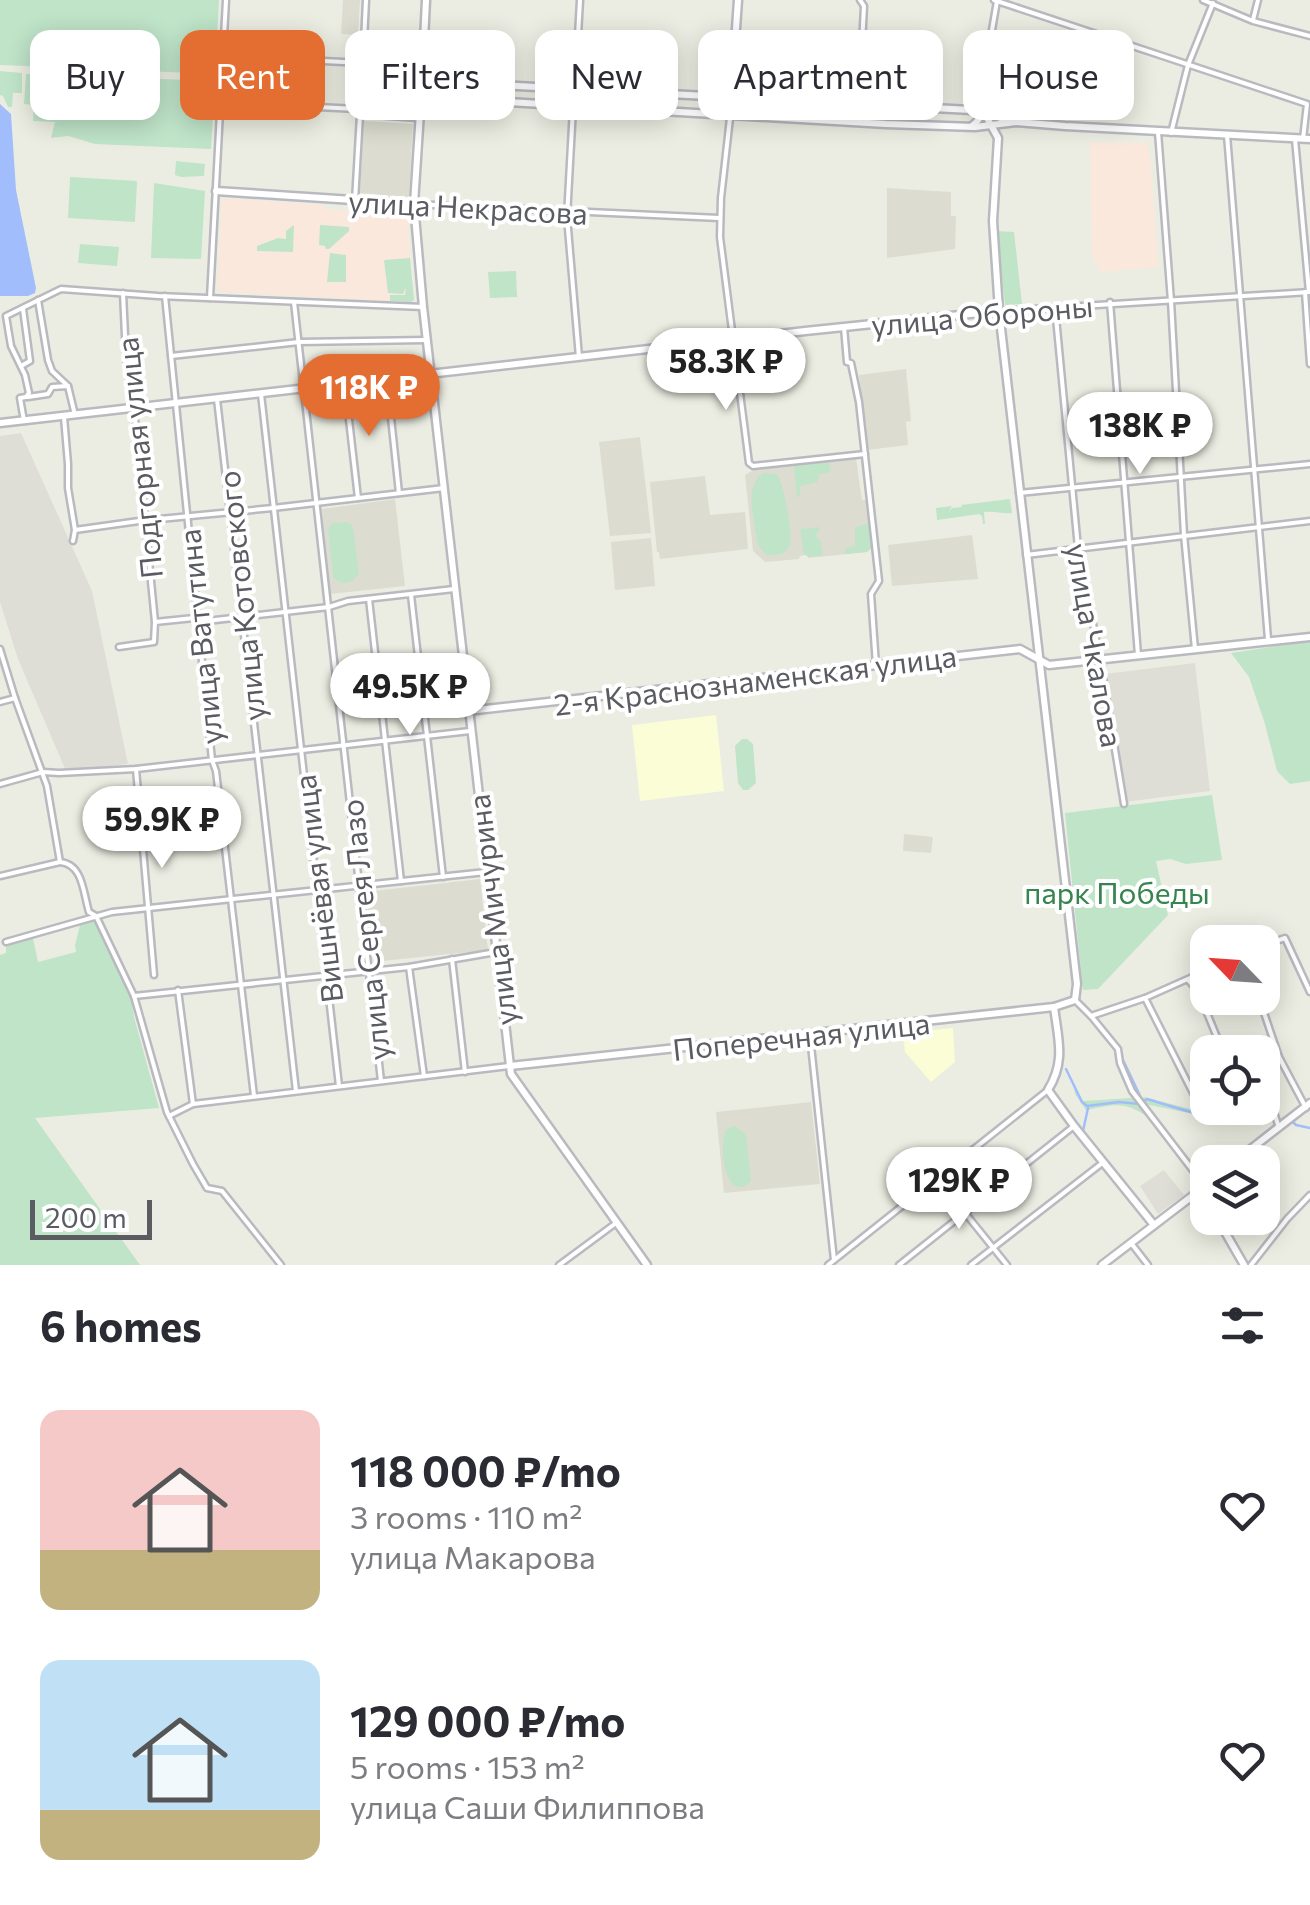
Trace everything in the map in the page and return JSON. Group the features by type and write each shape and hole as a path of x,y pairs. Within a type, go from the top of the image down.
{"street":[{"path":"225,30 226,0"},
{"path":"365,30 366,0"},
{"path":"424,30 426,0"},
{"path":"578,30 580,0"},
{"path":"736,30 738,0"},
{"path":"860,0 864,6 863,30"},
{"path":"991,30 996,0 1307,104 1302,139 1310,364"},
{"path":"1203,0 1252,22 1310,36"},
{"path":"1252,22 1258,0"},
{"path":"1171,133 1188,65 1212,4"},
{"path":"210,298 221,120"},
{"path":"356,200 360,120"},
{"name":"улица Мичурина","path":"420,120 414,204 422,308 510,1066"},
{"path":"573,120 568,212 578,358"},
{"path":"730,120 720,218 749,463 753,466 865,454"},
{"path":"830,120 970,127 1016,122 1302,139"},
{"path":"970,127 974,120"},
{"path":"970,127 980,120"},
{"path":"989,120 998,138"},
{"path":"1009,120 1016,122"},
{"path":"1016,122 998,138 993,221 1019,493 1077,984 1075,1000 1118,1050 1132,1091 1190,1165"},
{"path":"1158,132 1195,649"},
{"path":"1227,135 1268,642"},
{"name":"улица Некрасова","path":"216,190 720,218"},
{"path":"26,397 30,393 11,346 6,316 61,289 422,308"},
{"name":"улица Обороны","path":"0,422 1000,311 1308,292"},
{"name":"Подгорная улица","path":"123,293 126,357 156,622"},
{"name":"улица Ватутина","path":"164,296 212,760 254,1096"},
{"path":"38,300 52,371 68,386 75,415"},
{"name":"улица Сергея Лазо","path":"294,302 382,1081"},
{"path":"1110,302 1138,655"},
{"name":"улица Чкалова","path":"1055,307 1078,548 1124,804"},
{"path":"21,366 30,361 23,309"},
{"path":"844,327 847,362 855,376 879,580 871,594 876,665"},
{"path":"171,356 298,342 426,340"},
{"path":"387,380 399,492"},
{"path":"345,384 358,498"},
{"path":"24,420 20,398 48,394 52,386 68,386"},
{"name":"Вишнёвая улица","path":"260,394 339,1086"},
{"name":"улица Котовского","path":"218,399 296,1091"},
{"path":"64,416 68,488 76,530 73,541"},
{"path":"1019,493 1310,464"},
{"path":"76,530 444,488"},
{"path":"1026,555 1310,521"},
{"path":"119,648 154,642 156,622 242,618 454,589"},
{"path":"411,595 443,877"},
{"path":"369,599 401,881"},
{"path":"1020,649 1048,665 1310,637"},
{"path":"1020,649 1029,647 1036,638"},
{"path":"0,649 43,772 60,862"},
{"name":"2-я Краснознаменская улица","path":"468,711 1020,649"},
{"path":"1040,675 1048,665"},
{"path":"0,702 15,698"},
{"path":"0,784 43,772 136,769 470,731"},
{"path":"136,769 154,975"},
{"path":"0,876 60,862 76,868 89,912 96,916 134,996 169,1116 193,1164 208,1188 222,1191 281,1265"},
{"path":"6,942 96,916 148,908 486,872"},
{"path":"1280,940 1285,938 1310,990"},
{"path":"134,996 409,967 496,952"},
{"path":"452,959 466,1072"},
{"path":"409,967 424,1076"},
{"path":"1091,1016 1188,979 1198,991 1216,1035"},
{"path":"178,990 193,1104"},
{"path":"1144,998 1190,1087"},
{"name":"Поперечная улица","path":"510,1066 1054,1007 1075,1000"},
{"path":"831,1263 1048,1090 1060,1062 1054,1007"},
{"path":"1256,1145 1308,1105 1279,1057 1265,1015"},
{"path":"809,1034 831,1263"},
{"path":"169,1116 193,1104 510,1066 647,1265"},
{"path":"1048,1090 1154,1225"},
{"path":"898,1265 1074,1126"},
{"path":"971,1265 1103,1162"},
{"path":"937,1178 1007,1265"},
{"path":"1228,1235 1247,1265 1310,1195"},
{"path":"1102,1265 1190,1197"},
{"path":"559,1265 616,1223"},
{"path":"1131,1243 1148,1265"}],"shaded area":[{"path":"343,0 360,0 358,30 341,34"},
{"path":"364,121 413,124 409,197 360,193"},
{"path":"1090,142 1147,143 1158,267 1101,272 1092,257"},
{"path":"887,188 951,192 951,216 956,216 955,249 887,258"},
{"path":"222,198 407,214 414,300 221,292 217,288"},
{"path":"906,369 911,421 906,422 908,445 867,450 859,375"},
{"path":"21,433 92,591 128,764 66,771 18,659 0,602 0,436"},
{"path":"640,437 651,533 610,536 599,442"},
{"path":"856,458 873,547 867,552 765,562 753,551 745,475 757,468"},
{"path":"705,476 710,515 745,512 748,549 660,559 650,482"},
{"path":"395,499 405,586 330,594 322,509"},
{"path":"972,535 978,579 892,586 888,545"},
{"path":"651,538 655,586 615,590 611,542"},
{"path":"1195,663 1210,791 1125,802 1104,674"},
{"path":"716,715 724,791 640,801 632,725"},
{"path":"904,834 933,837 931,853 903,851"},
{"path":"480,879 488,950 373,962 365,892"},
{"path":"953,1028 955,1062 931,1082 905,1052 903,1033"},
{"path":"811,1102 820,1184 724,1193 716,1112"},
{"path":"1164,1170 1184,1195 1158,1214 1140,1186"}],"green space":[{"path":"0,0 219,0 217,30 180,30 180,73 160,72 160,30 30,30 30,66 0,65"},
{"path":"0,71 22,73 22,93 13,93 12,107 0,95"},
{"path":"26,74 30,74 30,105 24,104"},
{"path":"160,79 180,80 180,120 213,120 211,149 95,144 68,136 51,138 55,122 33,121 160,120"},
{"path":"176,161 205,164 204,176 175,175"},
{"path":"70,177 137,181 135,222 68,218"},
{"path":"154,183 205,191 201,259 151,258"},
{"path":"294,225 293,252 257,251 257,246 286,239 286,231"},
{"path":"320,225 349,227 349,231 326,249 319,245"},
{"path":"997,231 1014,232 1022,304 1005,305"},
{"path":"80,244 119,247 117,266 78,263"},
{"path":"330,253 346,255 346,282 327,282"},
{"path":"410,258 414,300 390,301 390,295 405,295 406,287 403,294 388,293 384,260"},
{"path":"516,271 517,297 490,298 488,272"},
{"path":"828,462 831,470 820,474 817,482 800,486 797,498 794,466"},
{"path":"763,473 777,474 788,511 789,547 779,554 767,555 757,542 752,495"},
{"path":"1010,499 1012,513 984,512 985,524 979,514 937,520 936,508 952,506 948,513 961,505"},
{"path":"345,522 353,528 359,574 343,583 333,578 328,529 332,523"},
{"path":"867,524 872,547 867,552 845,554 845,548 855,546 855,527"},
{"path":"819,527 820,532 816,533 823,555 809,557 804,554 800,529"},
{"path":"1310,641 1310,781 1290,784 1277,771 1249,677 1231,653"},
{"path":"742,739 753,744 756,783 748,790 738,783 735,746"},
{"name":"парк Победы","path":"1212,795 1222,860 1186,864 1170,859 1156,861 1168,915 1098,989 1083,990 1065,813"},
{"path":"97,921 131,997 159,1108 35,1118 140,1265 0,1265 0,955 6,953 6,946 33,938 38,962 76,952 80,925"},
{"path":"1073,1083 1083,1101 1131,1098 1148,1117 1125,1106 1086,1110"},
{"path":"1144,1097 1190,1109 1190,1113 1144,1104"},
{"path":"734,1126 746,1134 751,1181 743,1187 730,1181 724,1159 726,1130"}],"water":[{"path":"0,104 11,114 16,190 36,288 28,296 0,296"}],"waterway":[{"path":"1123,1060 1142,1100"},
{"path":"1066,1069 1087,1106 1140,1104"},
{"path":"1143,1102 1147,1099 1190,1111"},
{"path":"1083,1131 1088,1108"},
{"path":"1292,1121 1310,1128"}]}
